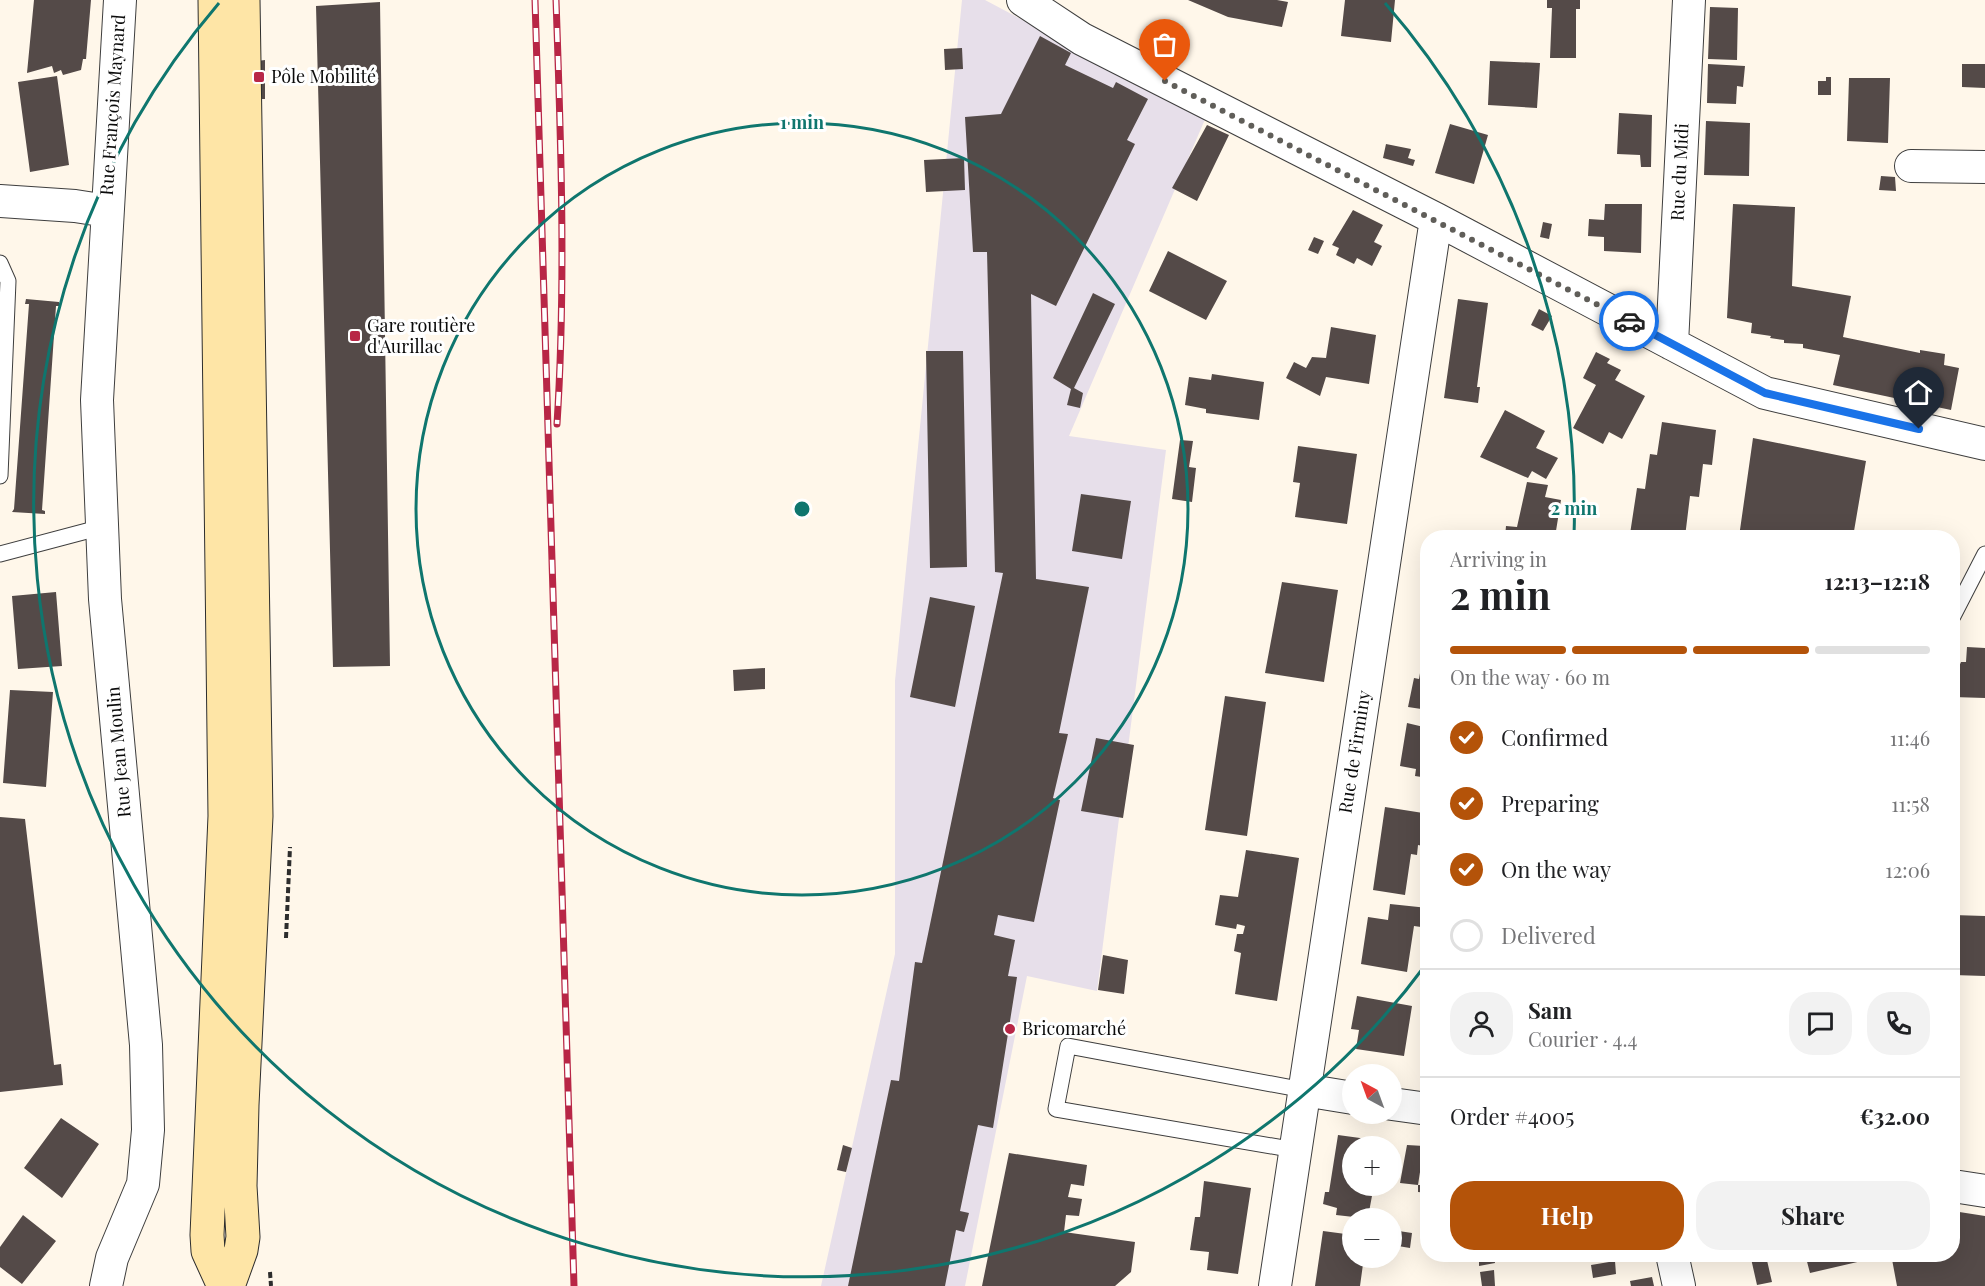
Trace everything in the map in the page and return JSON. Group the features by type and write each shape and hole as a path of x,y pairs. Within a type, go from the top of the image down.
{"street":[{"name":"Rue François Maynard","path":"106,211 120,0"},
{"path":"215,0 225,816 207,1235 208,1251 224,1286"},
{"path":"228,1286 241,1250 243,1237 240,1186 242,1105 255,816 243,0"},
{"path":"1023,0 1082,39 1436,219 1765,393 1985,444"},
{"name":"Rue du Midi","path":"1672,344 1689,0"},
{"path":"1911,166 1985,167"},
{"path":"0,201 75,206 106,211"},
{"name":"Rue Jean Moulin","path":"105,1286 112,1258 143,1184 148,1130 146,1045 105,599 97,399 106,211"},
{"name":"Rue de Firminy","path":"1275,1286 1436,219"},
{"path":"1304,1090 1342,1096"},
{"path":"1402,1105 1420,1108"},
{"path":"1960,1187 1985,1191"},
{"path":"1674,1262 1679,1286"}],"lane":[{"path":"0,262 8,281 0,476"},
{"path":"0,554 102,527"},
{"path":"1960,602 1985,554"},
{"path":"1295,1150 1056,1109 1068,1046 1304,1090"}],"shaded area":[{"path":"962,0 985,0 1206,117 1069,436 1166,450 1097,991 1027,976 965,1286 821,1286 895,954 895,681"}],"building":[{"path":"34,0 91,0 86,59 83,59 81,70 63,75 61,70 54,73 52,66 27,73"},
{"path":"1188,0 1288,2 1282,27 1228,17"},
{"path":"1345,0 1395,0 1391,42 1341,36"},
{"path":"1547,0 1580,0 1580,9 1576,9 1576,58 1550,58 1552,8 1547,8"},
{"path":"380,2 390,666 333,667 316,6"},
{"path":"1710,7 1738,8 1737,60 1708,59"},
{"path":"1040,36 1071,53 1065,65 1113,88 1116,82 1148,99 1127,140 1135,144 1056,306 1031,294 1036,579 1089,587 1059,733 1068,734 1053,798 1060,800 1034,922 998,915 994,935 1015,940 1008,976 1017,977 993,1128 978,1125 960,1211 969,1213 964,1232 956,1230 945,1286 848,1286 891,1080 899,1081 915,962 922,963 1003,573 995,572 987,252 973,252 965,117 1001,114"},
{"path":"962,48 963,69 945,70 944,49"},
{"path":"265,60 265,99 257,99 257,61"},
{"path":"1490,61 1540,63 1537,108 1488,105"},
{"path":"1708,64 1745,66 1743,87 1737,86 1736,104 1707,103"},
{"path":"1962,64 1985,64 1985,88 1962,87"},
{"path":"57,76 69,165 30,172 18,82"},
{"path":"1826,77 1831,77 1831,95 1818,95 1818,81 1826,81"},
{"path":"1849,78 1890,78 1888,143 1847,141"},
{"path":"1619,113 1652,115 1651,167 1641,167 1640,155 1617,154"},
{"path":"1706,121 1750,123 1749,176 1704,175"},
{"path":"1450,124 1488,135 1474,184 1435,173"},
{"path":"1207,125 1229,135 1197,201 1172,188"},
{"path":"1386,144 1411,149 1408,158 1415,160 1413,166 1383,158"},
{"path":"964,158 965,190 926,192 924,160"},
{"path":"1881,176 1895,177 1896,191 1879,190"},
{"path":"1605,204 1642,204 1641,253 1604,251 1604,237 1588,236 1589,219 1604,220"},
{"path":"1733,204 1795,207 1792,286 1851,296 1843,337 1920,353 1920,350 1945,354 1944,365 1959,368 1951,410 1833,385 1840,355 1803,348 1803,344 1784,343 1784,340 1770,338 1771,336 1751,333 1752,323 1727,318"},
{"path":"1353,210 1383,225 1374,242 1382,246 1372,266 1357,258 1354,264 1336,255 1339,248 1332,245"},
{"path":"1543,222 1552,224 1549,239 1540,237"},
{"path":"1314,237 1324,241 1318,254 1308,250"},
{"path":"1168,251 1227,281 1206,320 1149,291"},
{"path":"1093,293 1115,304 1074,388 1083,393 1080,408 1067,405 1071,389 1053,378"},
{"path":"26,299 59,302 59,306 56,306 42,510 45,514 12,512 29,304 25,304"},
{"path":"1458,299 1488,303 1477,387 1480,387 1478,403 1444,398"},
{"path":"1539,309 1552,316 1543,331 1531,325"},
{"path":"1331,327 1376,335 1369,384 1326,377 1320,396 1286,378 1294,362 1306,368 1312,357 1326,358"},
{"path":"926,351 963,351 967,567 930,568"},
{"path":"1596,352 1610,359 1607,363 1621,370 1615,380 1645,396 1622,439 1609,432 1603,444 1573,428 1596,385 1583,378"},
{"path":"1212,374 1264,382 1259,420 1206,413 1206,409 1185,405 1189,377 1211,380"},
{"path":"1505,410 1545,431 1536,448 1558,458 1546,479 1532,471 1528,478 1480,457"},
{"path":"1662,422 1716,430 1712,465 1703,464 1699,497 1690,496 1686,530 1631,530 1637,488 1645,489 1650,454 1657,455"},
{"path":"1753,438 1866,461 1854,530 1740,530"},
{"path":"1180,440 1193,441 1189,467 1196,468 1192,502 1172,499"},
{"path":"1298,446 1357,454 1347,524 1295,517 1300,483 1293,482"},
{"path":"1527,482 1548,485 1545,497 1561,500 1556,530 1506,530 1506,526 1517,527"},
{"path":"1081,494 1131,501 1122,559 1072,551"},
{"path":"1282,582 1338,590 1324,682 1265,673"},
{"path":"56,592 62,666 18,669 12,596"},
{"path":"930,597 975,606 955,707 910,697"},
{"path":"1967,647 1985,648 1985,698 1960,697 1960,664 1966,662"},
{"path":"765,668 765,689 734,691 733,670"},
{"path":"1420,673 1420,709 1408,707 1414,678 1419,679"},
{"path":"10,690 53,692 46,787 3,783"},
{"path":"1225,696 1266,702 1247,836 1205,830"},
{"path":"1407,723 1420,726 1420,777 1415,776 1416,769 1400,766"},
{"path":"1096,738 1134,745 1123,818 1081,811"},
{"path":"1385,807 1420,813 1420,845 1418,845 1417,855 1411,854 1405,895 1373,890"},
{"path":"0,817 25,819 54,1065 61,1064 63,1085 0,1092"},
{"path":"1246,850 1299,858 1277,1001 1235,994 1241,953 1234,951 1237,934 1243,934 1245,926 1237,924 1236,929 1215,925 1220,895 1238,897"},
{"path":"1390,904 1420,907 1420,927 1414,926 1407,972 1361,964 1368,917 1388,920"},
{"path":"1960,915 1985,916 1985,976 1960,975"},
{"path":"1103,955 1128,960 1124,994 1098,990"},
{"path":"1357,996 1412,1006 1404,1056 1356,1049 1359,1030 1351,1029"},
{"path":"61,1118 99,1144 62,1198 24,1168"},
{"path":"1338,1135 1345,1136 1342,1136 1342,1196 1372,1196 1370,1208 1342,1208 1342,1216 1336,1215 1337,1208 1323,1204 1325,1192 1329,1192"},
{"path":"843,1145 852,1148 846,1172 837,1170"},
{"path":"1407,1145 1420,1146 1418,1185 1402,1183"},
{"path":"1009,1153 1087,1165 1084,1186 1071,1184 1068,1197 1082,1199 1079,1216 1066,1215 1064,1232 1135,1242 1131,1272 1115,1286 982,1286"},
{"path":"1204,1181 1251,1188 1238,1274 1207,1270 1209,1252 1190,1250 1195,1217 1200,1217"},
{"path":"1960,1212 1985,1216 1985,1286 1897,1286 1892,1262 1960,1262"},
{"path":"23,1215 56,1241 22,1284 0,1267 0,1247"},
{"path":"1323,1231 1342,1234 1342,1268 1362,1268 1360,1286 1315,1286"},
{"path":"1402,1232 1412,1233 1410,1248 1402,1247"},
{"path":"1479,1262 1495,1262 1495,1263 1479,1266"},
{"path":"1615,1262 1616,1274 1593,1278 1591,1265"},
{"path":"1752,1262 1767,1262 1772,1282 1757,1285"},
{"path":"1807,1262 1857,1262 1810,1273"},
{"path":"1494,1270 1495,1286 1482,1286 1480,1272"},
{"path":"1652,1277 1654,1286 1631,1286 1630,1281"}],"railway":[{"path":"535,0 574,1286"},
{"path":"556,0 562,265 557,424"}],"way so far":[{"path":"1165,81 1436,219 1629,321"}],"place":[{"name":"Pôle Mobilité","path":"259,77"},
{"name":"Gare routière d'Aurillac","path":"355,336"},
{"name":"Bricomarché","path":"1010,1029"}],"route":[{"path":"1629,321 1765,393 1919,429"}]}
